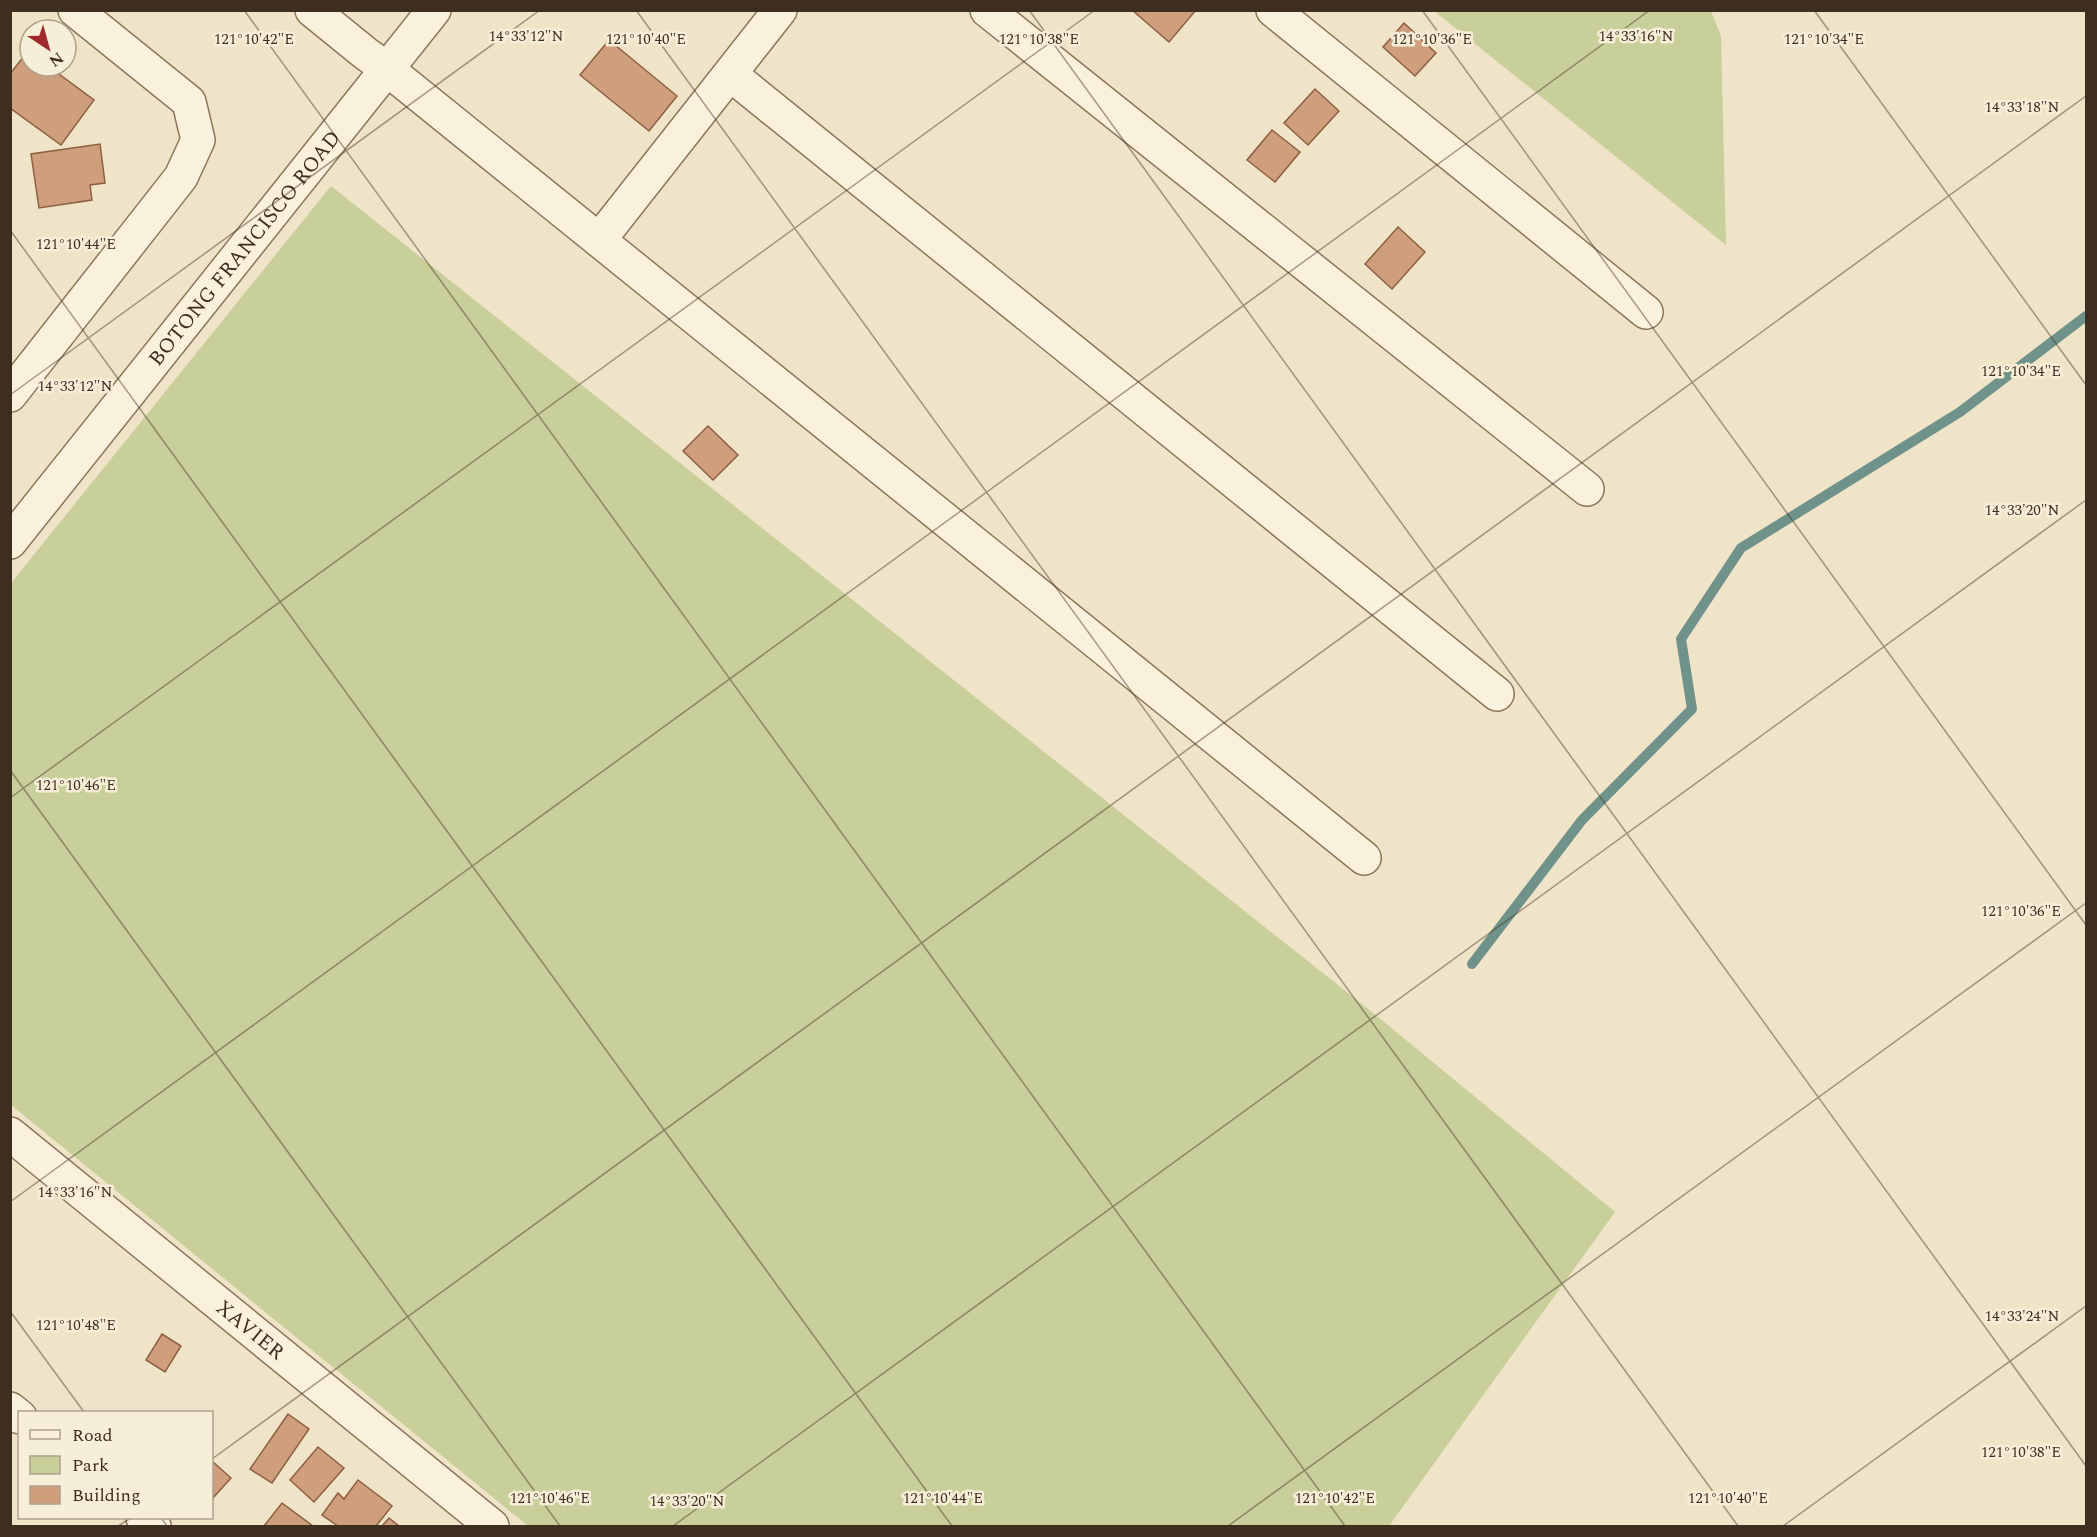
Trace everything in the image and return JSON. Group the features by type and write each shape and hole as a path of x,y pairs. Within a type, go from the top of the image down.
{"street":[{"path":"10,395 181,177 198,140 189,102 75,10"},
{"path":"312,10 1364,858"},
{"name":"BOTONG FRANCISCO ROAD","path":"10,542 434,10"},
{"path":"599,240 780,10"},
{"path":"987,10 1587,489"},
{"path":"1273,10 1646,312"},
{"path":"730,74 1497,694"},
{"name":"XAVIER","path":"10,1134 492,1527"}],"green space":[{"path":"1434,11 1711,11 1721,36 1726,245"},
{"path":"331,186 1372,1012 1615,1212 1389,1526 528,1526 11,1105 11,583"}],"building":[{"path":"1132,10 1196,10 1169,42"},
{"path":"1404,23 1436,53 1415,76 1383,47"},
{"path":"609,40 677,96 649,131 580,75"},
{"path":"18,64 18,78 64,78 94,100 61,145 10,108 10,74"},
{"path":"1315,89 1339,111 1308,145 1284,123"},
{"path":"1272,130 1300,152 1275,182 1247,160"},
{"path":"100,144 105,183 90,185 92,200 39,208 31,154"},
{"path":"1398,227 1425,252 1392,289 1365,264"},
{"path":"708,426 738,455 713,480 683,451"},
{"path":"162,1334 181,1346 165,1372 146,1360"},
{"path":"288,1414 309,1429 272,1483 250,1469"},
{"path":"318,1447 344,1468 314,1502 290,1480"},
{"path":"213,1462 231,1478 213,1498"},
{"path":"358,1480 392,1506 376,1526 338,1526 322,1515 338,1493 344,1499"},
{"path":"282,1503 313,1526 264,1526"},
{"path":"389,1518 399,1526 382,1526"}],"waterway":[{"path":"1472,964 1582,820 1692,709 1681,639 1741,548 1960,412 2086,316"}]}
